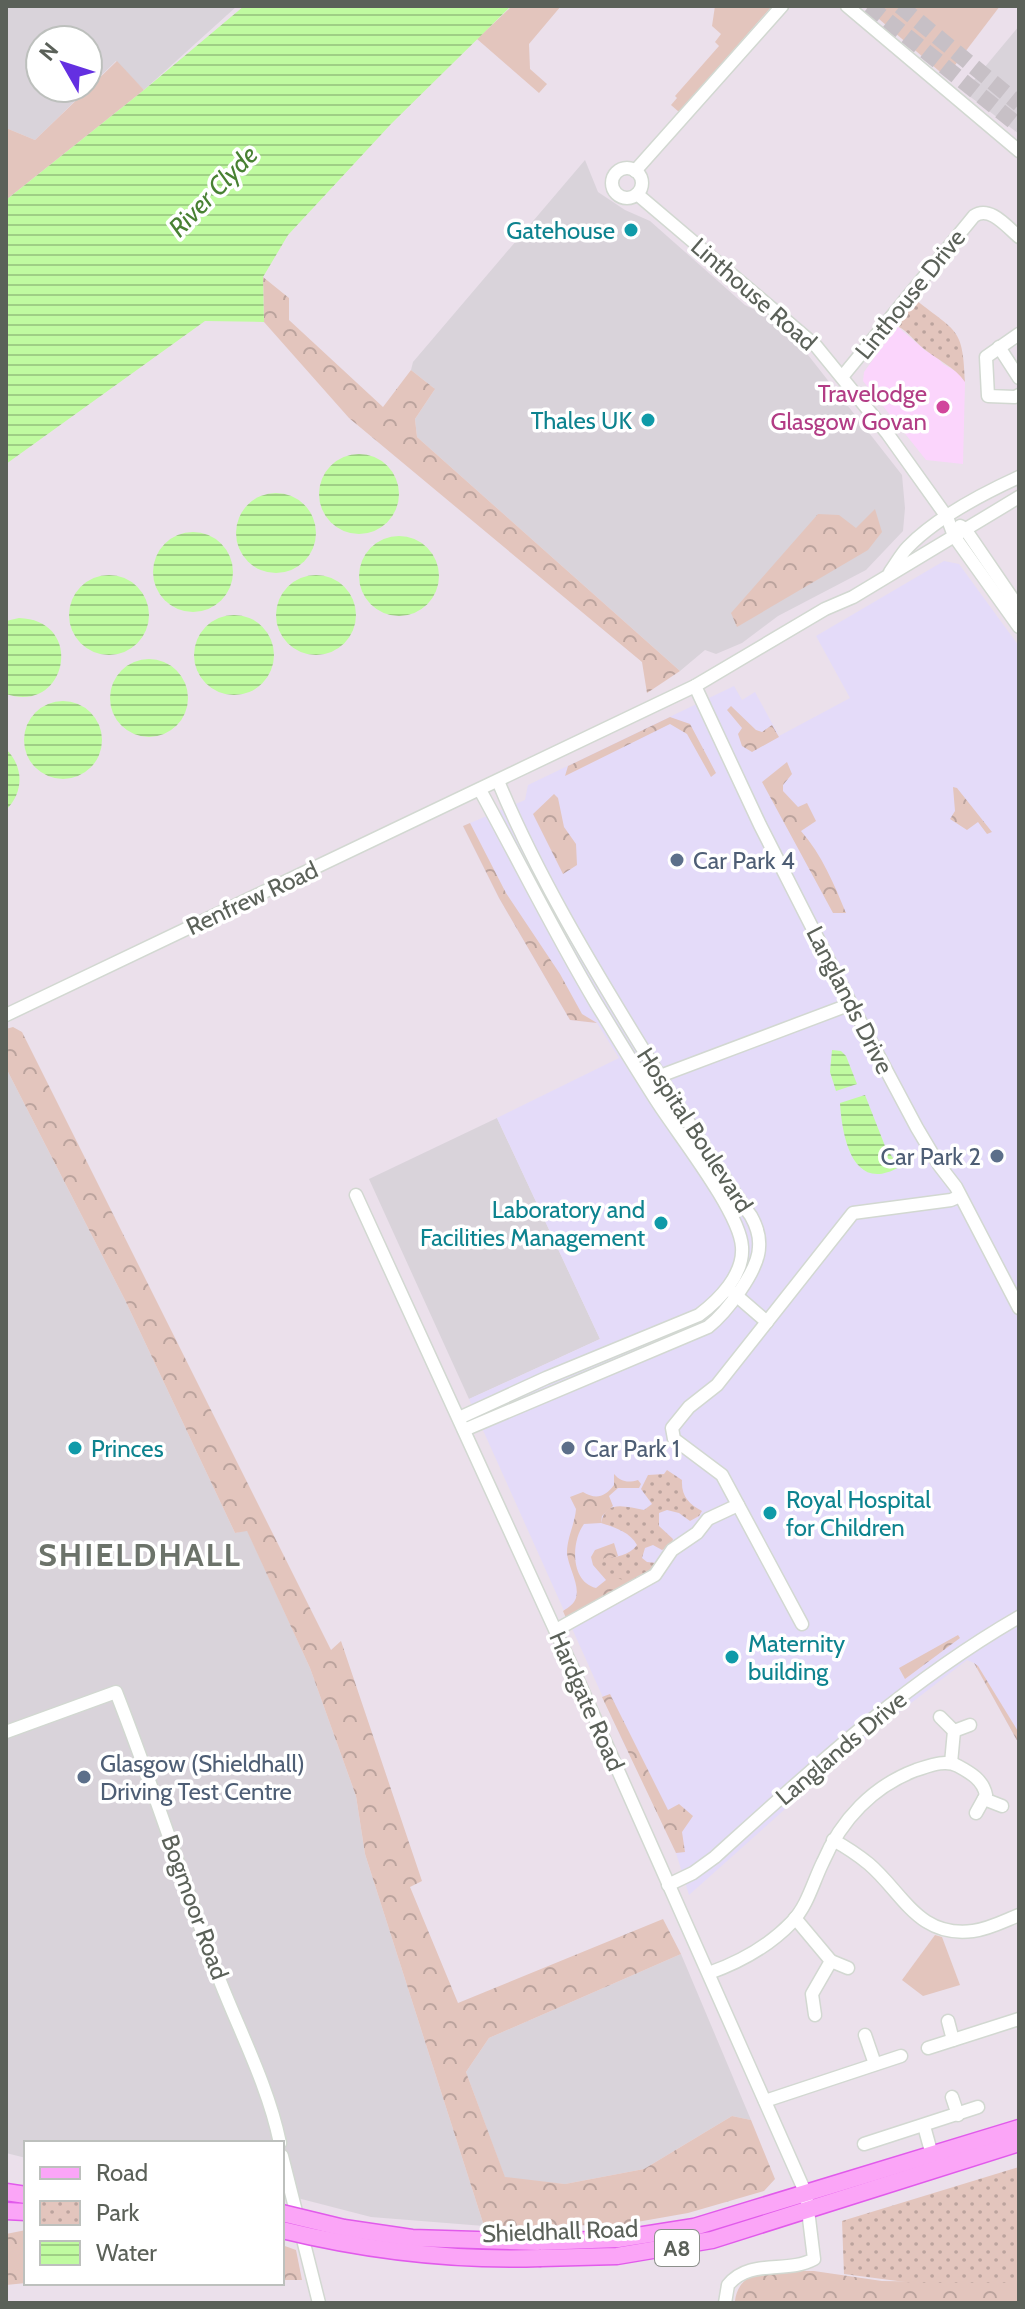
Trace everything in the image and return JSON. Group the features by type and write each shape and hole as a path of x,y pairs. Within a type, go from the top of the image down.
{"main road":[{"name":"Shieldhall Road","path":"284,2213 389,2236 617,2256 682,2247 932,2155 1019,2128"},
{"name":"Shieldhall Road","path":"808,2202 1019,2143"},
{"name":"Shieldhall Road","path":"284,2230 388,2252 445,2257 539,2250"}],"street":[{"path":"637,194 642,179 635,171 782,6"},
{"path":"847,6 1019,151"},
{"name":"Linthouse Road","path":"635,171 620,170 613,184 621,196 630,198 637,194 816,346 887,433 947,517"},
{"name":"Linthouse Drive","path":"842,377 979,212 988,212 1019,237"},
{"path":"1019,334 986,357 988,396 1019,395"},
{"path":"999,347 1019,378"},
{"path":"888,575 907,547 947,517 1019,477"},
{"name":"Renfrew Road","path":"7,1014 695,686 1019,497"},
{"path":"947,517 1019,608"},
{"path":"960,533 1019,627"},
{"name":"Langlands Drive","path":"695,686 754,813 851,1004 917,1128 960,1196 1019,1308"},
{"name":"Hospital Boulevard","path":"461,1424 546,1378 690,1320 731,1291 756,1263 760,1248 756,1226 688,1125 602,983 545,878 498,781"},
{"name":"Hospital Boulevard","path":"480,790 595,1000 734,1218 742,1247 741,1261 731,1291"},
{"path":"645,1082 851,1004"},
{"name":"Hardgate Road","path":"356,1195 556,1630 808,2202 814,2259 800,2265 742,2272 728,2285 725,2303"},
{"path":"802,1624 722,1475 674,1439 672,1428 689,1407 717,1385 853,1213 951,1200 960,1196"},
{"path":"731,1291 767,1322"},
{"path":"556,1630 655,1575 672,1550 697,1533 708,1519 738,1505"},
{"name":"Langlands Drive","path":"668,1885 693,1873 715,1857 848,1738 966,1648 1019,1617"},
{"name":"Bogmoor Road","path":"6,1732 116,1692 279,2141"},
{"path":"940,1717 954,1731"},
{"path":"954,1731 970,1725"},
{"path":"951,1763 954,1731"},
{"path":"709,1973 762,1948 795,1918 811,1893 833,1840 859,1807 885,1786 912,1772 951,1763 980,1780 985,1790 976,1813"},
{"path":"984,1799 1002,1806"},
{"path":"833,1840 870,1864 912,1913 933,1926 956,1932 975,1931 1019,1915"},
{"path":"795,1918 831,1961 848,1968"},
{"path":"815,2015 812,1994 831,1961"},
{"path":"948,2021 953,2040"},
{"path":"928,2048 1018,2023"},
{"path":"865,2035 875,2064"},
{"path":"765,2101 901,2056"},
{"path":"952,2097 958,2115"},
{"path":"864,2144 978,2107"},
{"path":"924,2126 932,2155"},
{"path":"284,2164 319,2303"}],"shaded area":[{"path":"6,6 237,6 144,90 116,61 104,73 104,24 24,24 24,104 72,104 35,140 6,128"},
{"path":"1019,26 1019,134 964,92"},
{"path":"585,160 598,192 625,210 650,221 745,305 776,320 801,346 902,475 905,508 903,531 866,570 778,616 742,643 716,654 705,650 680,671 417,437 415,419 435,389 411,370 413,362"},
{"path":"897,326 943,364 959,373 965,382 963,464 926,460 863,381 864,372"},
{"path":"944,561 959,564 1019,646 1019,1744 974,1663 967,1660 859,1743 689,1895 676,1853 649,1792 623,1742 469,1399 600,1339 497,1118 619,1058 597,1023 570,1020 499,898 463,826 525,800 528,785 734,686 742,700 755,692 779,736 850,698 816,636"},
{"path":"6,1068 125,1300 235,1533 247,1530 310,1668 356,1796 365,1854 484,2226 371,2217 284,2195 284,2141 24,2141 24,2158 6,2153"},
{"path":"497,1118 600,1339 469,1399 369,1179"},
{"path":"681,1954 751,2120 732,2116 644,2169 565,2184 505,2178 466,2072 489,2038"}],"green space":[{"path":"512,6 561,6 529,44 530,69 547,84 539,93 477,39"},
{"path":"715,6 772,6 679,112 671,105 677,98 675,96 719,46 715,42 721,34 712,26"},
{"path":"864,6 1000,6 946,77"},
{"path":"117,61 144,90 6,200 6,128 35,140 72,104 104,104 104,74"},
{"path":"263,277 289,298 289,320 383,407 411,370 435,389 415,419 417,437 680,671 647,693 642,662 349,418 264,322"},
{"path":"916,300 955,333 962,351 965,382 897,326"},
{"path":"875,509 882,532 868,550 737,627 731,613 818,514 839,515 856,528"},
{"path":"731,706 756,730 762,732 772,725 779,737 752,752 742,746 738,734 742,728 727,710"},
{"path":"670,717 690,724 716,773 711,777 687,734 670,724 565,776 568,766"},
{"path":"787,762 792,774 783,785 783,791 798,807 807,803 816,821 801,831 821,860 846,913 833,913 762,782"},
{"path":"953,787 992,832 987,834 978,822 967,830 950,819 955,811"},
{"path":"554,794 558,798 564,827 576,844 577,865 563,874 533,814"},
{"path":"470,823 506,893 560,974 582,1014 597,1023 570,1020 499,898 463,826"},
{"path":"13,1027 22,1032 331,1650 341,1641 422,1881 410,1887 458,2003 663,1919 681,1954 489,2038 466,2072 505,2177 565,2184 644,2169 732,2116 751,2120 775,2179 764,2191 688,2213 620,2225 484,2226 365,1854 356,1796 310,1668 247,1531 235,1533 125,1300 6,1068 6,1029"},
{"path":"667,1470 682,1480 687,1499 702,1511 690,1521 679,1513 667,1510 659,1513 659,1526 673,1539 672,1544 662,1550 653,1545 645,1548 642,1558 657,1563 656,1567 627,1580 614,1577 600,1565 604,1558 622,1555 637,1545 626,1533 601,1523 604,1515 607,1510 618,1506 644,1510 652,1504 641,1489 648,1475 664,1474"},
{"path":"614,1474 622,1480 638,1480 641,1484 639,1488 618,1488 609,1496 613,1506 602,1516 601,1523 584,1524 575,1550 577,1570 587,1584 596,1588 606,1580 593,1565 591,1557 595,1550 614,1543 618,1556 613,1558 637,1578 566,1618 563,1611 574,1602 577,1593 567,1553 576,1509 570,1497 583,1492 592,1496 604,1495 614,1485"},
{"path":"958,1635 960,1638 905,1679 899,1668"},
{"path":"974,1663 1019,1733 1019,1744"},
{"path":"610,1694 668,1810 679,1804 693,1816 682,1832 685,1852 676,1853 602,1697"},
{"path":"935,1935 942,1937 960,1985 923,1996 902,1980"},
{"path":"1019,2167 1019,2283 913,2283 844,2274 842,2221"},
{"path":"24,2230 24,2283 6,2285 6,2234"},
{"path":"284,2246 296,2250 302,2280 284,2280"},
{"path":"777,2271 814,2271 882,2281 1019,2283 1019,2303 735,2301 738,2289 754,2275"}],"water":[{"name":"River Clyde","path":"244,6 511,6 391,124 288,235 263,277 264,322 205,321 6,464 6,200"},
{"path":"359,454 374,457 387,466 396,479 399,494 396,509 387,522 374,531 359,534 344,531 331,522 322,509 319,494 322,479 331,466 344,457"},
{"path":"276,493 291,496 304,505 313,518 316,533 313,548 304,561 291,570 276,573 261,570 248,561 239,548 236,533 239,518 248,505 261,496"},
{"path":"193,532 208,535 221,544 230,557 233,572 230,587 221,600 208,609 193,612 178,609 165,600 156,587 153,572 156,557 165,544 178,535"},
{"path":"399,536 414,539 427,548 436,561 439,576 436,591 427,604 414,613 399,616 384,613 371,604 362,591 359,576 362,561 371,548 384,539"},
{"path":"109,575 124,578 137,587 146,600 149,615 146,630 137,643 124,652 109,655 94,652 81,643 72,630 69,615 72,600 81,587 94,578"},
{"path":"316,575 331,578 344,587 353,600 356,615 353,630 344,643 331,652 316,655 301,652 288,643 279,630 276,615 279,600 288,587 301,578"},
{"path":"234,615 249,618 262,627 271,640 274,655 271,670 262,683 249,692 234,695 219,692 206,683 197,670 194,655 197,640 206,627 219,618"},
{"path":"19,618 40,623 54,634 60,648 60,665 55,680 43,691 27,697 6,694 6,621"},
{"path":"141,659 157,659 171,665 182,676 188,698 182,720 171,731 157,737 141,737 127,731 116,720 110,706 110,690 116,676 127,665"},
{"path":"63,701 78,704 91,712 99,725 102,740 99,755 91,768 78,776 63,779 48,776 35,768 27,755 24,740 27,725 35,712 48,704"},
{"path":"6,749 16,764 20,780 16,795 6,810"},
{"path":"832,1050 841,1051 846,1056 857,1084 836,1091 830,1072"},
{"path":"865,1095 885,1146 899,1167 883,1173 871,1173 861,1168 847,1145 840,1103"}],"tunnel":[{"path":"869,6 1019,126"},
{"path":"900,6 1019,104"}],"place":[{"name":"Gatehouse","path":"631,230"},
{"name":"Travelodge Glasgow Govan","path":"943,407"},
{"name":"Thales UK","path":"648,420"},
{"name":"Car Park 4","path":"677,860"},
{"name":"Car Park 2","path":"997,1156"},
{"name":"Laboratory and Facilities Management","path":"661,1223"},
{"name":"Princes","path":"75,1448"},
{"name":"Car Park 1","path":"568,1448"},
{"name":"Royal Hospital for Children","path":"770,1513"},
{"name":"Maternity building","path":"732,1657"},
{"name":"Glasgow (Shieldhall) Driving Test Centre","path":"84,1777"}],"district":[{"name":"SHIELDHALL","path":"140,1554"}]}
